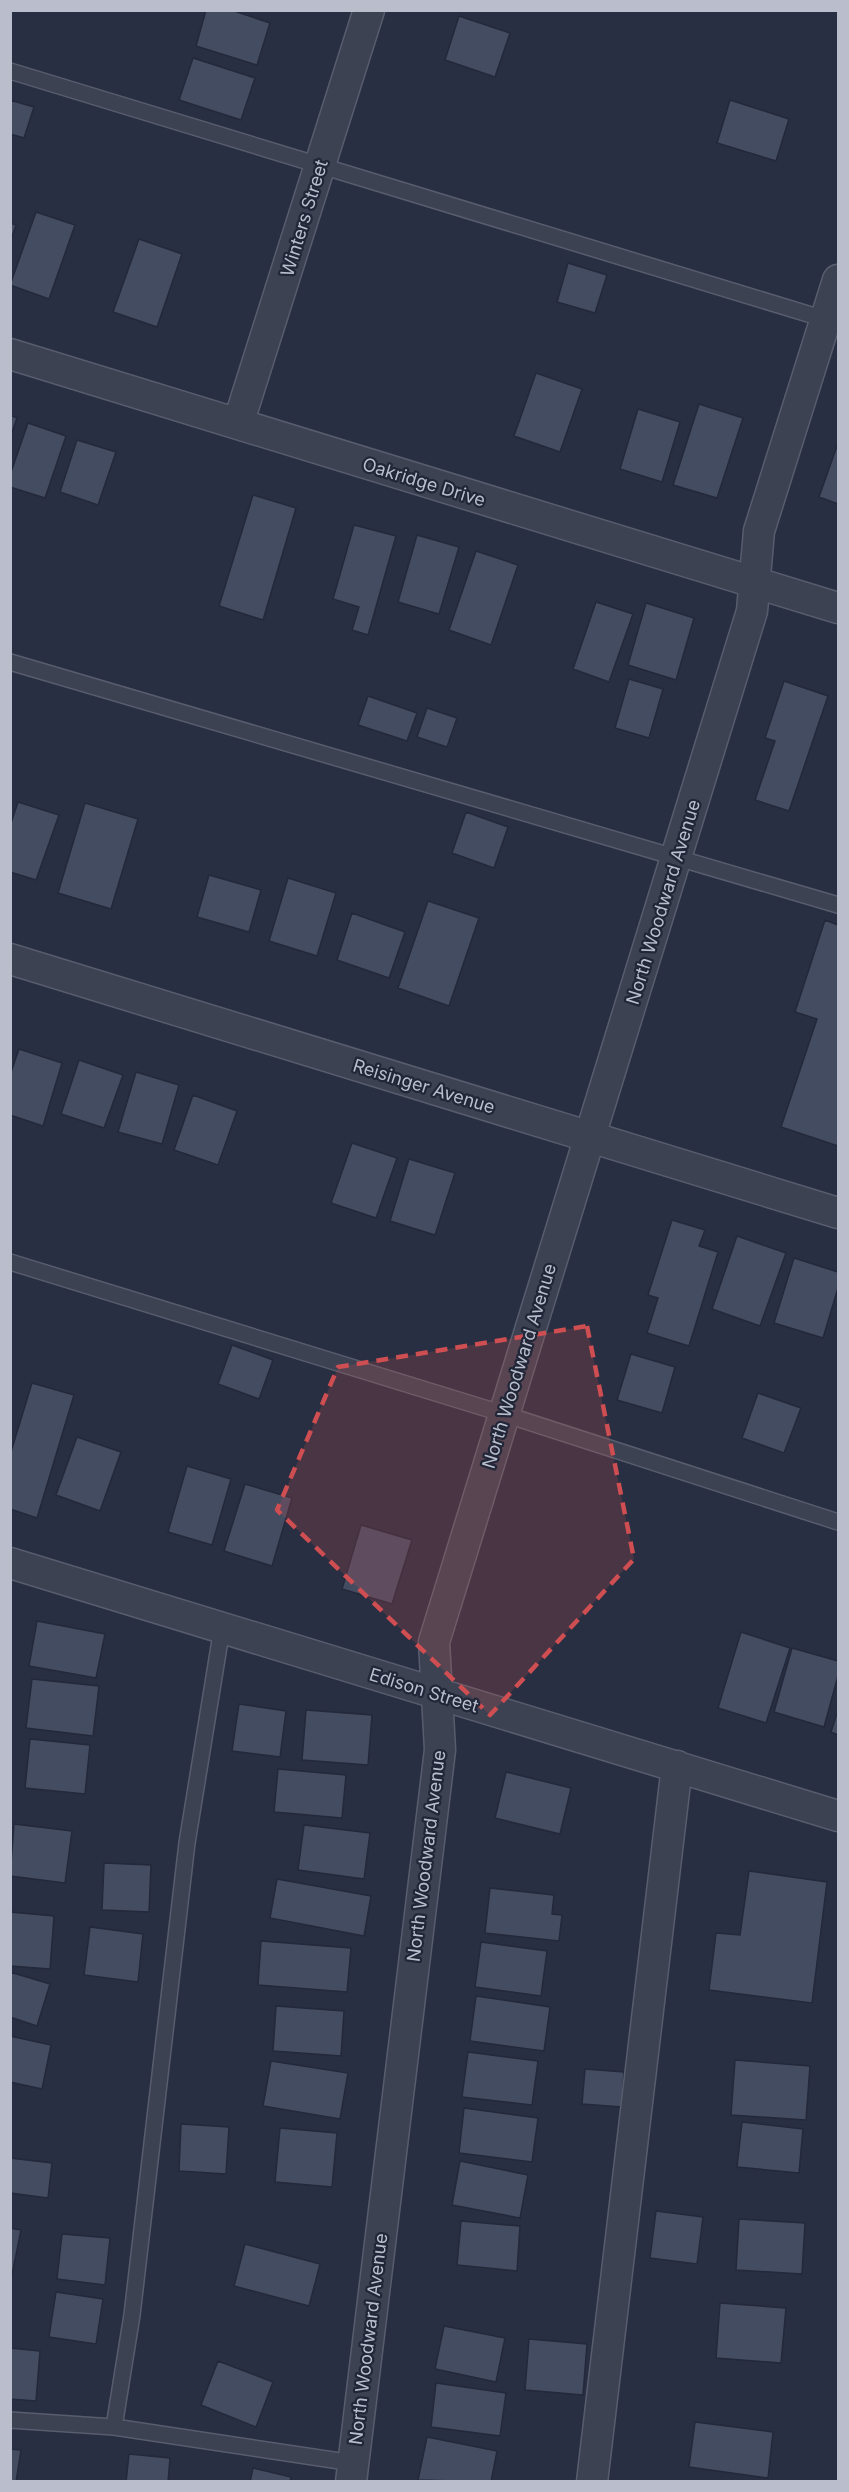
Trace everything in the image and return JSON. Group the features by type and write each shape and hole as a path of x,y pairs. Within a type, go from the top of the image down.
{"street":[{"name":"Winters Street","path":"238,424 369,10"},
{"name":"North Woodward Avenue","path":"352,2472 440,1750 434,1642 752,611 759,531 832,321 838,280"},
{"name":"Oakridge Drive","path":"10,354 838,608"},
{"name":"Reisinger Avenue","path":"10,959 838,1213"},
{"name":"Edison Street","path":"10,1563 838,1816"},
{"path":"592,2481 677,1766"}],"lane":[{"path":"10,71 832,321"},
{"path":"10,662 838,905"},
{"path":"10,1262 504,1414 838,1522"},
{"path":"114,2427 132,2315 187,1843 222,1628"},
{"path":"10,2420 114,2427 352,2472"}],"highlighted area":[{"path":"587,1326 634,1559 490,1715 277,1510 338,1367"}],"building":[{"path":"206,10 231,10 270,23 257,65 196,46"},
{"path":"459,16 510,33 495,77 445,60"},
{"path":"193,58 255,78 241,120 179,100"},
{"path":"10,100 34,107 24,138 10,134"},
{"path":"730,100 789,119 776,161 717,143"},
{"path":"36,212 75,225 49,299 10,285"},
{"path":"10,223 16,225 10,243"},
{"path":"139,239 182,254 157,327 113,312"},
{"path":"568,263 607,275 595,313 557,302"},
{"path":"536,373 582,389 560,452 514,436"},
{"path":"699,404 743,418 717,498 673,485"},
{"path":"638,409 680,422 662,482 620,469"},
{"path":"10,415 17,418 10,438"},
{"path":"28,423 66,436 45,498 10,487 10,475"},
{"path":"77,440 116,452 98,505 60,492"},
{"path":"838,443 838,504 819,497"},
{"path":"253,495 296,508 263,620 219,606"},
{"path":"354,525 396,536 368,635 352,630 359,607 333,599"},
{"path":"417,535 459,547 439,614 398,602"},
{"path":"476,551 518,565 491,645 449,630"},
{"path":"596,602 633,614 609,682 573,669"},
{"path":"646,603 694,618 676,680 628,665"},
{"path":"629,679 663,689 649,738 615,728"},
{"path":"784,681 828,696 789,811 755,800 775,741 765,738"},
{"path":"368,696 417,713 407,741 358,725"},
{"path":"427,708 457,718 447,747 417,737"},
{"path":"18,802 59,815 36,880 10,872 10,826"},
{"path":"85,803 138,819 111,909 58,893"},
{"path":"466,812 508,827 494,868 452,853"},
{"path":"209,875 261,890 249,932 197,917"},
{"path":"288,878 336,893 317,956 269,941"},
{"path":"428,901 479,918 449,1006 398,988"},
{"path":"352,913 405,932 389,978 337,960"},
{"path":"825,920 838,925 838,1146 781,1127 817,1019 795,1012"},
{"path":"19,1049 62,1063 43,1126 10,1115 10,1075"},
{"path":"79,1060 123,1075 104,1128 61,1114"},
{"path":"136,1072 179,1085 162,1144 118,1132"},
{"path":"193,1095 237,1111 218,1165 174,1150"},
{"path":"352,1143 397,1158 376,1218 331,1203"},
{"path":"409,1159 455,1173 435,1235 390,1221"},
{"path":"672,1220 705,1230 699,1246 718,1252 689,1346 647,1333 658,1298 648,1295"},
{"path":"737,1236 786,1253 760,1326 712,1309"},
{"path":"794,1258 838,1272 838,1288 823,1338 774,1323"},
{"path":"232,1345 273,1360 259,1399 218,1384"},
{"path":"631,1354 675,1367 662,1413 617,1400"},
{"path":"32,1383 74,1395 37,1518 10,1509 10,1455"},
{"path":"758,1393 801,1408 784,1453 742,1438"},
{"path":"77,1437 121,1452 100,1511 56,1495"},
{"path":"187,1466 231,1479 212,1545 168,1532"},
{"path":"245,1484 292,1498 272,1566 224,1551"},
{"path":"361,1525 412,1540 392,1604 342,1589"},
{"path":"37,1621 105,1634 96,1678 29,1666"},
{"path":"741,1632 790,1648 766,1723 718,1708"},
{"path":"792,1648 838,1661 838,1676 824,1727 774,1712"},
{"path":"32,1679 99,1686 93,1736 26,1728"},
{"path":"239,1704 286,1711 280,1757 232,1751"},
{"path":"306,1710 372,1715 368,1765 302,1760"},
{"path":"838,1710 838,1735 831,1732"},
{"path":"30,1739 90,1745 85,1794 25,1788"},
{"path":"278,1769 346,1775 342,1818 274,1812"},
{"path":"506,1772 571,1788 560,1834 495,1818"},
{"path":"14,1824 72,1831 65,1883 10,1876"},
{"path":"304,1825 370,1833 364,1879 298,1870"},
{"path":"104,1863 151,1865 149,1912 102,1910"},
{"path":"749,1871 827,1882 812,2003 709,1990 716,1933 740,1935"},
{"path":"277,1879 371,1896 364,1936 270,1918"},
{"path":"490,1888 554,1895 552,1914 562,1915 559,1941 485,1933"},
{"path":"10,1912 54,1916 50,1969 10,1966"},
{"path":"90,1927 143,1934 138,1982 84,1975"},
{"path":"261,1941 351,1948 347,1992 258,1985"},
{"path":"481,1942 547,1951 541,1996 475,1987"},
{"path":"10,1972 50,1984 37,2026 10,2017"},
{"path":"476,1996 550,2007 544,2051 470,2041"},
{"path":"276,2006 344,2011 341,2056 273,2051"},
{"path":"10,2036 51,2045 42,2089 10,2082"},
{"path":"468,2052 538,2061 532,2105 462,2097"},
{"path":"735,2060 810,2066 806,2120 731,2115"},
{"path":"271,2061 348,2073 340,2119 263,2106"},
{"path":"585,2069 624,2072 622,2107 582,2104"},
{"path":"464,2108 538,2118 532,2162 459,2153"},
{"path":"742,2122 803,2129 799,2173 737,2167"},
{"path":"181,2124 229,2127 226,2174 179,2171"},
{"path":"280,2128 337,2133 332,2187 275,2182"},
{"path":"10,2158 52,2163 48,2198 10,2193"},
{"path":"460,2161 528,2175 520,2218 452,2205"},
{"path":"656,2211 703,2217 697,2264 650,2258"},
{"path":"739,2219 805,2223 802,2274 736,2270"},
{"path":"461,2221 520,2226 517,2271 457,2265"},
{"path":"10,2228 21,2230 11,2280 10,2280"},
{"path":"62,2234 110,2238 105,2285 57,2279"},
{"path":"245,2244 320,2264 309,2306 234,2286"},
{"path":"56,2292 103,2299 96,2344 49,2337"},
{"path":"720,2303 786,2308 781,2363 716,2358"},
{"path":"444,2326 505,2338 496,2382 435,2369"},
{"path":"529,2339 587,2344 583,2395 525,2390"},
{"path":"10,2348 40,2351 36,2401 10,2399"},
{"path":"218,2361 273,2382 256,2427 201,2405"},
{"path":"436,2383 506,2393 500,2436 431,2427"},
{"path":"695,2422 773,2432 768,2478 689,2467"},
{"path":"427,2437 497,2451 491,2482 418,2480"},
{"path":"10,2449 21,2450 16,2482 10,2482"},
{"path":"129,2454 170,2458 168,2482 126,2482"},
{"path":"253,2468 291,2477 290,2482 250,2482"}]}
